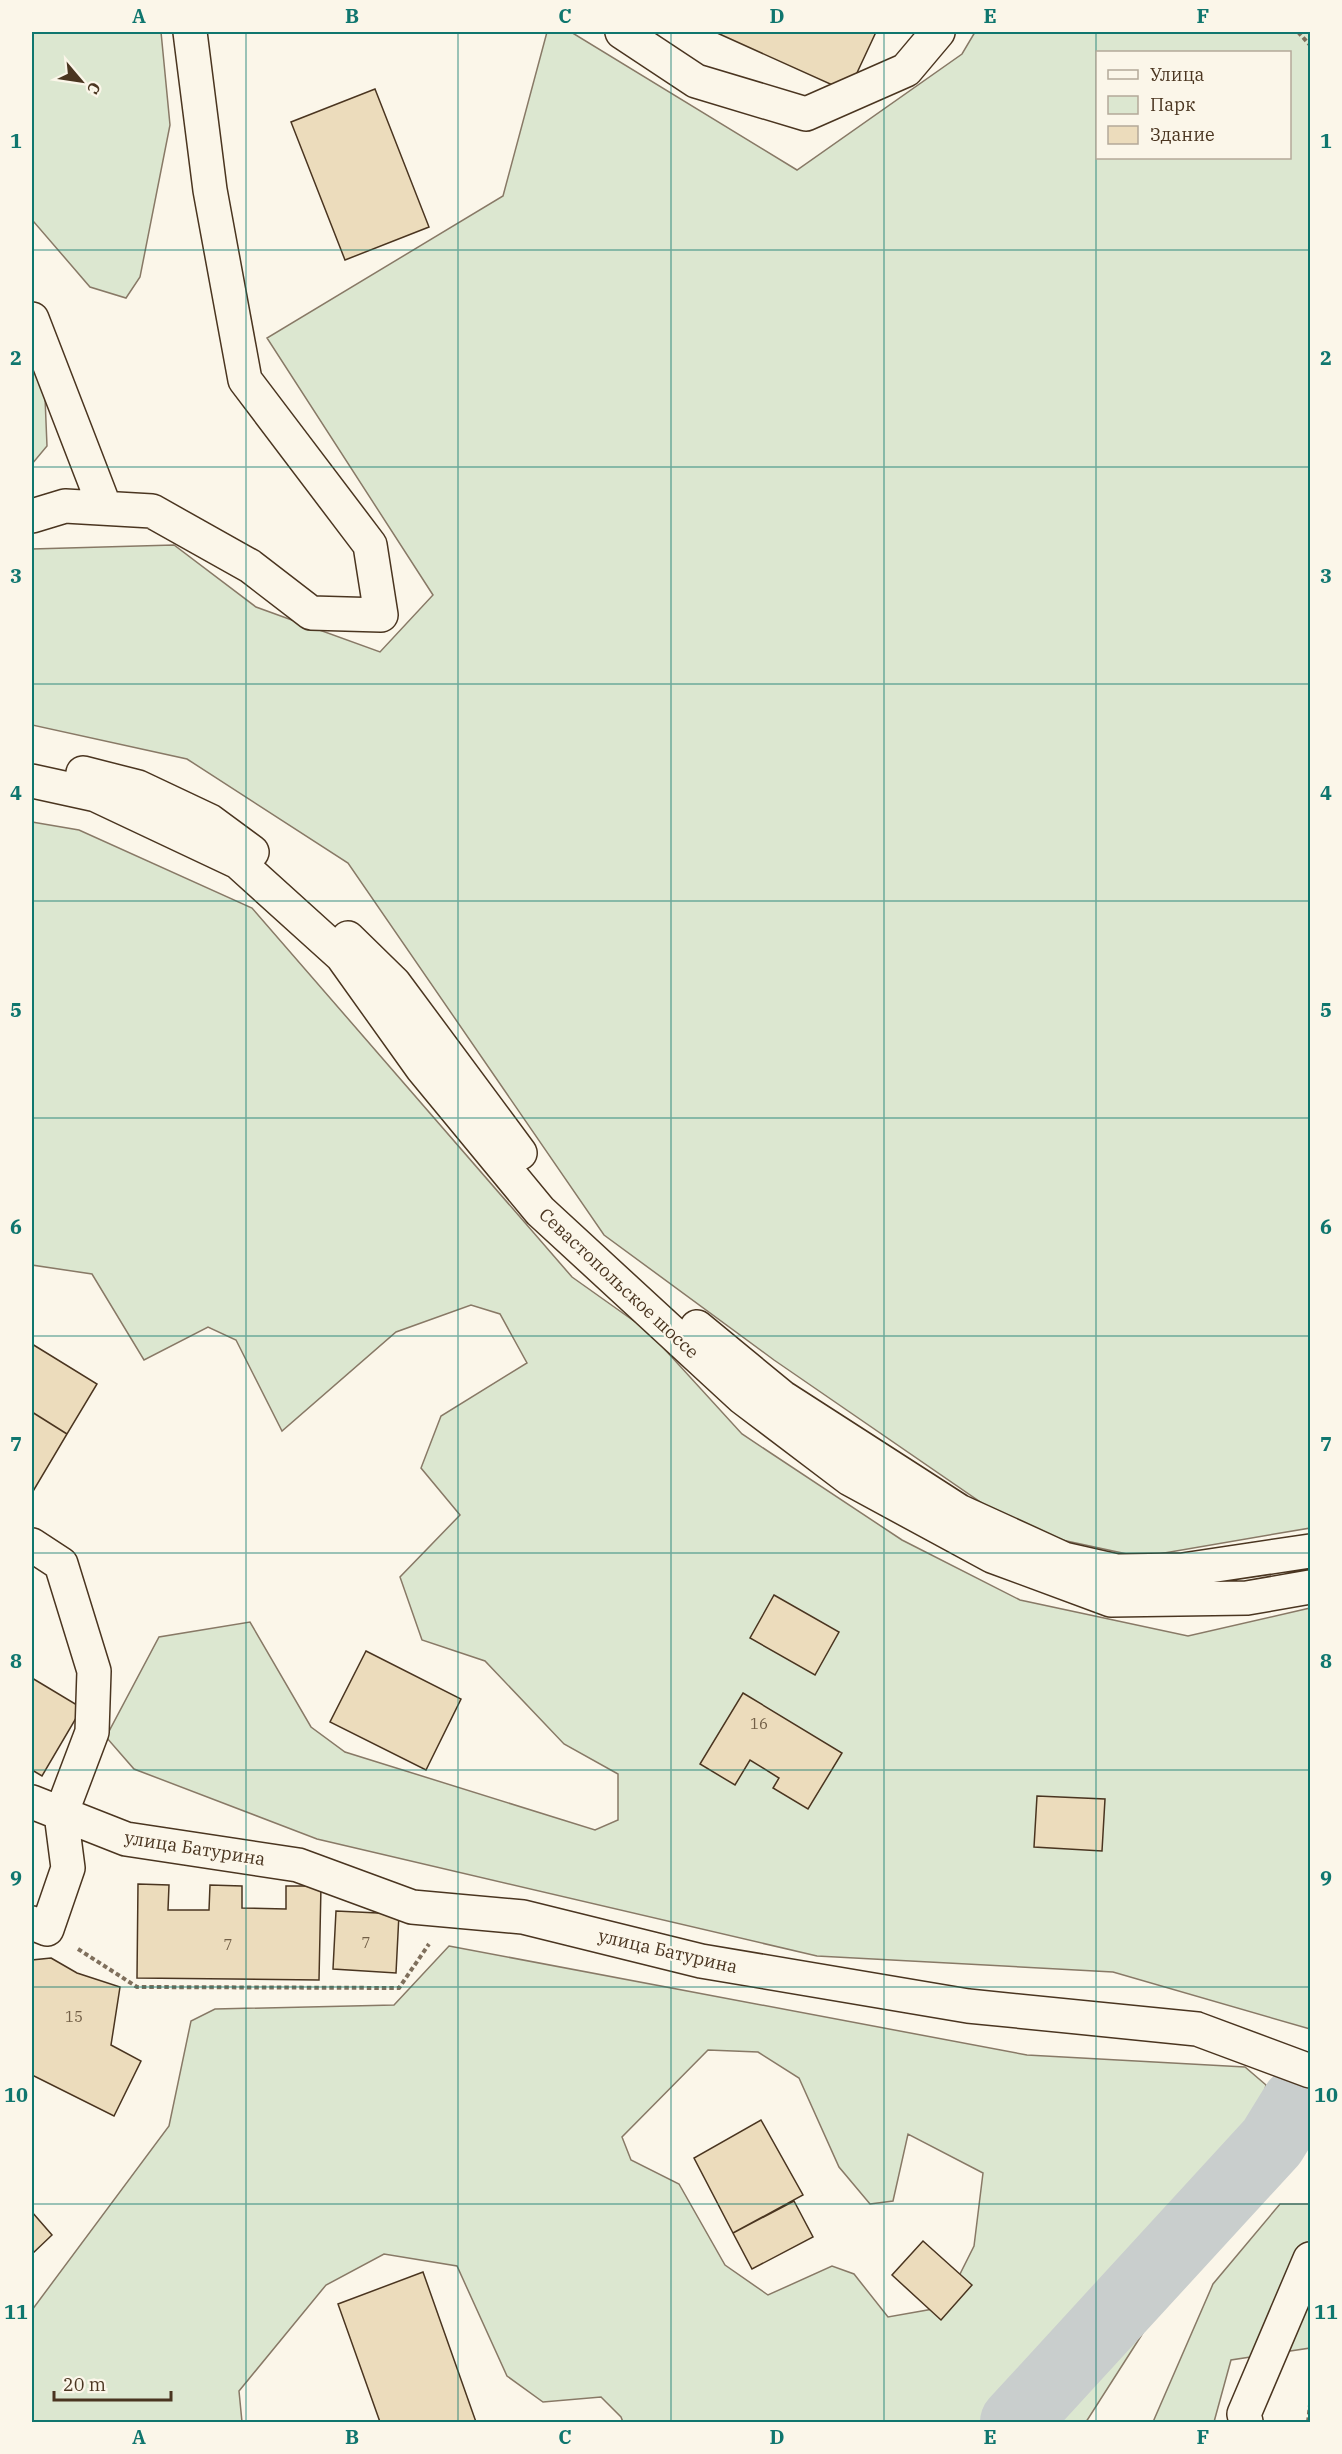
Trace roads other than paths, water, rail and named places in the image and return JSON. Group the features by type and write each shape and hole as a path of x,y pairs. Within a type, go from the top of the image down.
{"main road":[{"path":"32,516 65,506 152,511 250,566 311,614 381,615 370,545 245,380 210,190 190,32"},
{"path":"622,32 696,81 806,114 906,70 938,32"},
{"path":"32,319 105,508"},
{"path":"32,761 138,786 210,821 286,877 394,983 560,1205 688,1320 782,1396 958,1511 1064,1559 1117,1571 1183,1570 1311,1551"},
{"name":"Севастопольское шоссе","path":"32,781 96,795 238,862 342,956 422,1068 540,1211 743,1398 850,1479 992,1556 1111,1600 1247,1598 1311,1587"},
{"path":"32,1545 61,1564 94,1671 92,1732 61,1814 68,1868 39,1926"},
{"name":"улица Батурина","path":"32,1802 126,1839 298,1865 412,1907 523,1917 701,1961 968,2006 1197,2029 1311,2071"},
{"path":"1246,2422 1244,2414 1311,2259"}],"waterway":[{"path":"1015,2422 1272,2142 1296,2103"}]}
